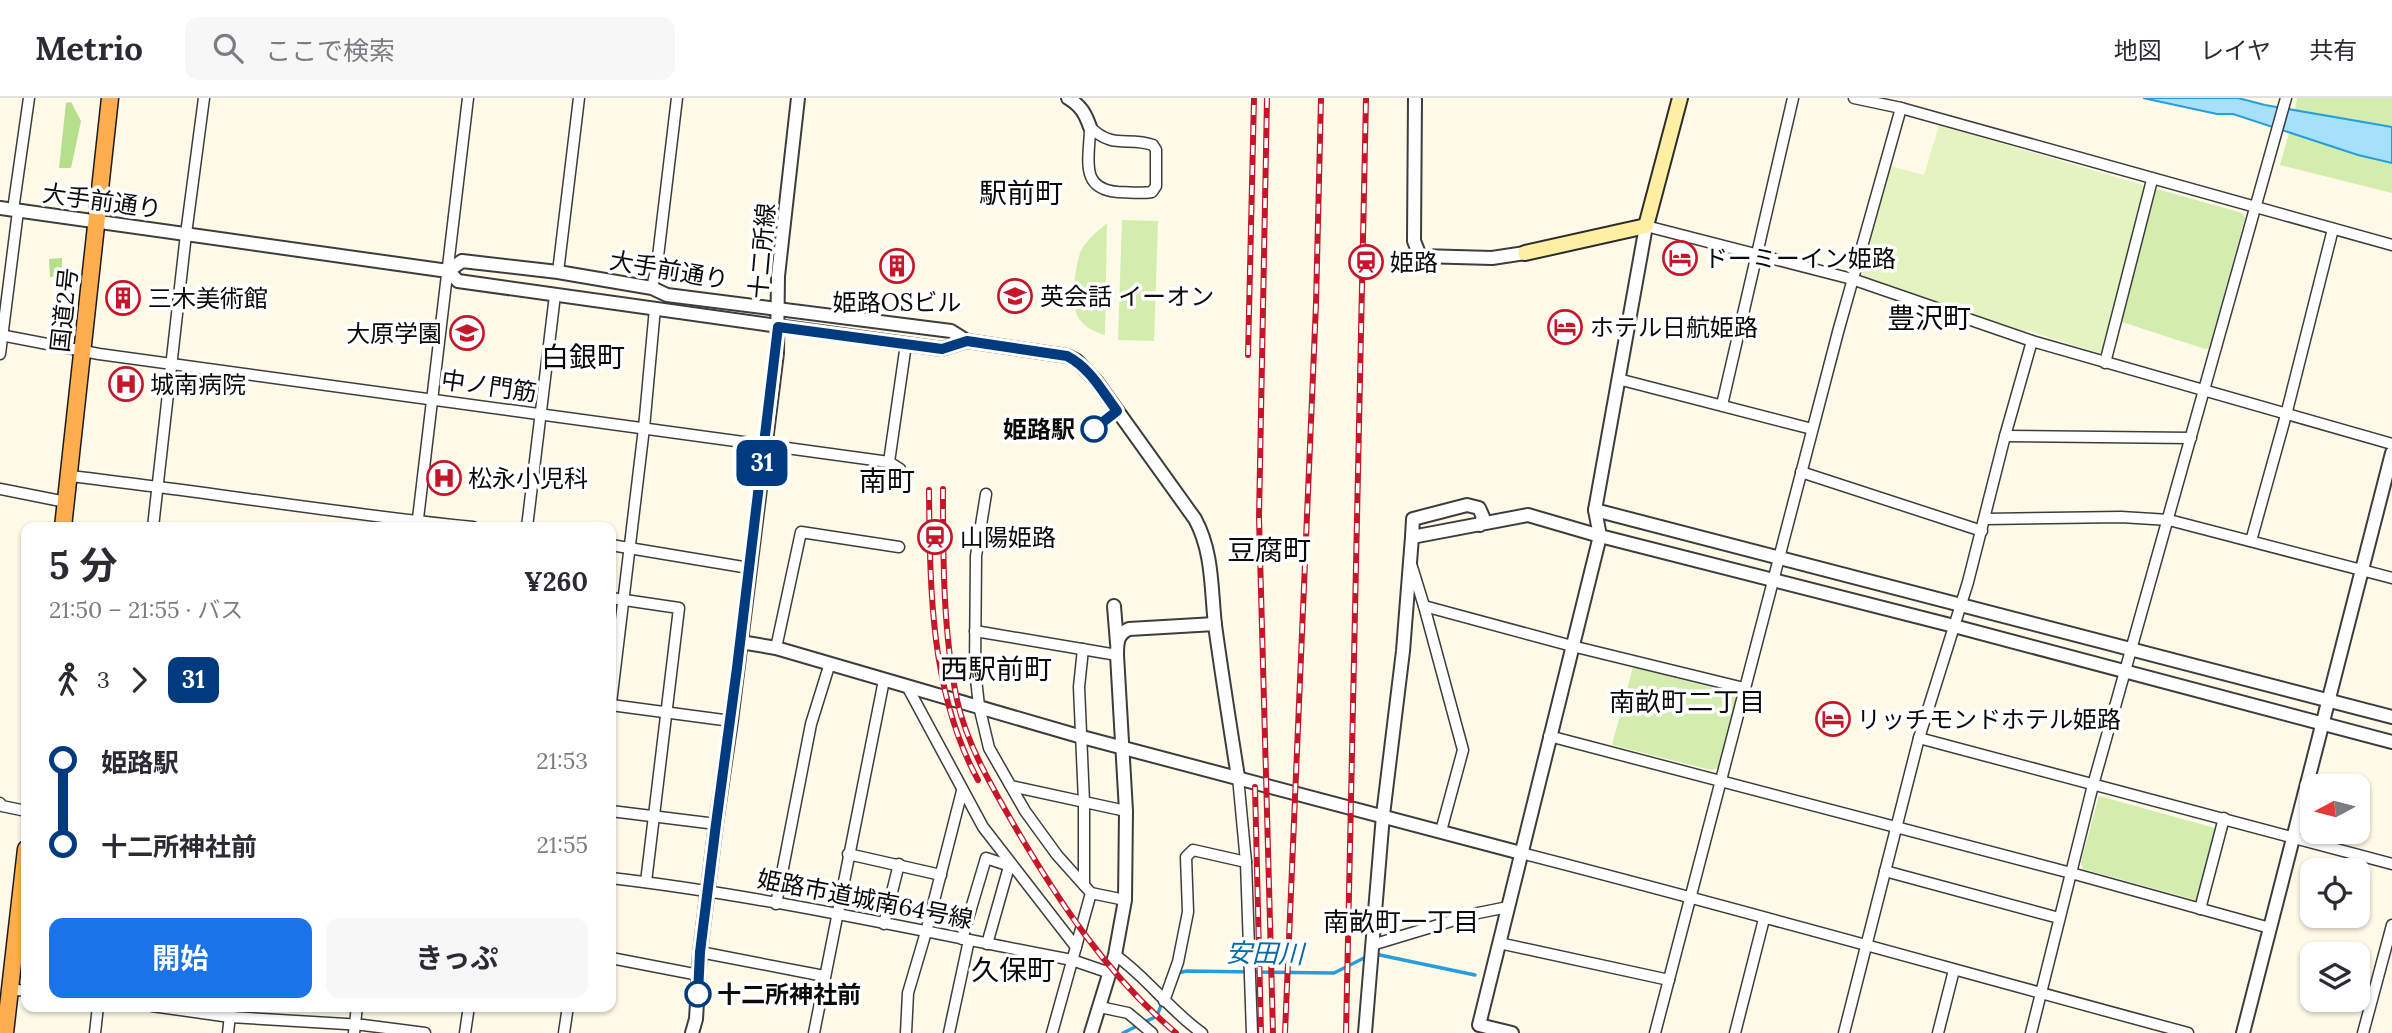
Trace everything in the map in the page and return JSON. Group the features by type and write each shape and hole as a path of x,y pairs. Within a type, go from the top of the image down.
{"highway":[{"name":"国道2号","path":"64,522 110,98"},
{"path":"5,1033 21,890"}],"main road":[{"path":"1525,253 1646,226 1680,98"}],"street":[{"path":"0,354 10,210 29,98"},
{"path":"153,522 204,98"},
{"path":"417,522 468,98"},
{"path":"558,272 579,98"},
{"path":"652,288 677,98"},
{"name":"十二所線","path":"692,1033 778,327 778,276 799,98"},
{"path":"1068,98 1079,105 1090,127 1090,176 1095,185 1103,191 1152,192 1156,186 1156,150 1153,145 1109,140 1090,127"},
{"path":"1415,98 1414,240 1420,256 1492,258 1525,253"},
{"path":"1722,405 1793,98"},
{"path":"1854,98 1902,108 2392,245"},
{"path":"2031,1033 2124,671 2169,520 2286,98"},
{"path":"1655,1033 1744,688 1775,580 1812,429 1902,108"},
{"path":"2105,363 2152,180"},
{"name":"大手前通り","path":"10,210 448,271 458,281 778,327 942,349 967,341"},
{"path":"1512,1033 1478,1029 1600,536 1595,510 1646,226 1853,279 2032,341 2392,444"},
{"path":"2251,541 2333,229"},
{"name":"大手前通り","path":"448,271 462,261 558,272 652,288 667,295 951,331 967,341 1067,356 1086,370 1195,519 1203,535 1210,566 1215,624"},
{"path":"528,522 555,295"},
{"path":"616,647 644,428 655,308"},
{"name":"中ノ門筋","path":"1,335 82,351 889,463"},
{"path":"1844,1033 1919,738 1986,519 2005,436 2032,341"},
{"path":"900,469 889,463 906,344"},
{"path":"1618,379 1812,429"},
{"path":"2005,436 2191,438"},
{"path":"2243,1033 2392,453"},
{"path":"1801,472 1982,531"},
{"path":"69,476 157,485 404,522"},
{"path":"0,489 66,502"},
{"path":"986,494 976,556 975,670 979,706 989,748 1025,811 1087,889 1125,901"},
{"path":"1366,1033 1383,815 1403,651 1413,519 1467,505 1479,508 1483,517 1480,525"},
{"path":"1595,510 2392,717"},
{"path":"1412,537 1528,515 2392,742"},
{"path":"1986,519 2121,517 2169,520 2392,578"},
{"path":"776,648 801,533 900,547"},
{"path":"616,546 749,568"},
{"path":"1410,564 1463,750 1441,831"},
{"path":"616,598 679,608 646,882"},
{"path":"1091,1033 1115,955 1125,901 1126,811 1114,606"},
{"path":"1424,606 1744,688"},
{"path":"1117,649 1121,633 1133,628 1215,624 1238,776 1246,862 1252,1033"},
{"path":"975,631 1083,649 1117,649"},
{"path":"741,642 776,648 1082,737 1692,897 1866,947 2188,1033"},
{"path":"1052,1033 1076,947 1087,889 1079,687 1083,649"},
{"path":"776,904 811,724 830,663"},
{"path":"814,1033 884,680"},
{"path":"908,688 983,827 1076,947"},
{"path":"616,705 731,721"},
{"path":"1549,736 2270,928"},
{"path":"1919,738 2392,864"},
{"path":"1011,786 1126,811"},
{"path":"906,1033 908,993 962,791"},
{"path":"0,803 2,806 21,810"},
{"path":"616,812 716,824"},
{"path":"2200,909 2224,818"},
{"path":"1164,1001 1178,962 1188,912 1186,857 1193,850 1246,862"},
{"path":"848,853 941,875"},
{"path":"949,1033 966,940 986,858 1010,864"},
{"path":"884,924 899,864"},
{"path":"987,944 1010,864"},
{"path":"1885,871 2059,918"},
{"name":"姫路市道城南64号線","path":"616,879 708,891 836,914 1072,960 1110,973"},
{"path":"1373,945 1508,906"},
{"path":"1735,1033 1764,919"},
{"path":"2363,1033 2392,925"},
{"path":"1499,943 1669,980"},
{"path":"700,952 824,976"},
{"path":"1115,955 1128,964 1185,1021 1202,1033"},
{"path":"616,959 699,975"},
{"path":"1938,1033 1954,971"},
{"path":"9,989 21,990"},
{"path":"1100,1007 1128,1013 1152,1033"},
{"path":"95,1033 97,1012"},
{"path":"229,1033 230,1012 355,1029 425,1033"},
{"path":"465,1033 468,1012"},
{"path":"564,1033 567,1012"}],"green space":[{"path":"2297,98 2392,98 2392,127 2295,109"},
{"path":"71,102 81,121 71,168 59,168 66,103"},
{"path":"1939,125 2147,188 2104,352 2099,353 2026,330 2024,333 1865,280 1862,273 1890,166 1924,175"},
{"path":"2289,133 2392,163 2392,193 2280,165"},
{"path":"2154,190 2242,213 2245,218 2209,348 2205,349 2122,322 2120,318"},
{"path":"1122,220 1158,221 1154,341 1118,340"},
{"path":"1107,223 1105,335 1080,321 1074,302 1074,282 1083,247"},
{"path":"62,258 62,276 50,277 49,259"},
{"path":"1633,667 1733,693 1736,698 1719,768 1711,770 1612,745"},
{"path":"2099,796 2215,828 2196,900 2083,869 2081,862"}],"water":[{"path":"2143,98 2238,98 2392,127 2392,163 2358,155 2233,114 2217,114"}],"waterway":[{"name":"安田川","path":"1375,954 1475,975"},
{"name":"安田川","path":"1177,973 1334,973 1368,956"},
{"name":"安田川","path":"1123,1033 1157,1016 1163,1000"}],"railway":[{"path":"1248,355 1254,98"},
{"path":"1267,98 1259,518 1273,1033"},
{"path":"1285,1033 1316,304 1321,98"},
{"path":"1346,1033 1366,98"},
{"path":"943,489 946,622 952,674 961,717 974,749 1014,825 1086,936 1128,987 1176,1033"},
{"path":"929,490 932,602 942,675 950,711 978,780"},
{"path":"1255,787 1261,1033"}],"bus line":[{"name":"31","path":"698,994 700,952 777,353 778,327 942,349 967,341 1067,356 1077,361 1096,381 1117,411 1094,429"}],"place":[{"name":"ドーミーイン姫路","path":"1680,258"},
{"name":"姫路","path":"1366,262"},
{"name":"姫路OSビル","path":"897,266"},
{"name":"英会話 イーオン","path":"1015,296"},
{"name":"三木美術館","path":"123,298"},
{"name":"ホテル日航姫路","path":"1565,327"},
{"name":"大原学園","path":"467,333"},
{"name":"城南病院","path":"126,384"},
{"name":"姫路駅","path":"1094,429"},
{"name":"松永小児科","path":"444,478"},
{"name":"山陽姫路","path":"935,537"},
{"name":"リッチモンドホテル姫路","path":"1833,719"},
{"name":"十二所神社前","path":"698,994"}],"district":[{"name":"駅前町","path":"1021,193"},
{"name":"豊沢町","path":"1929,318"},
{"name":"白銀町","path":"583,357"},
{"name":"南町","path":"887,481"},
{"name":"豆腐町","path":"1269,550"},
{"name":"西駅前町","path":"996,669"},
{"name":"南畝町二丁目","path":"1687,701"},
{"name":"南畝町一丁目","path":"1401,921"},
{"name":"久保町","path":"1013,970"}]}
